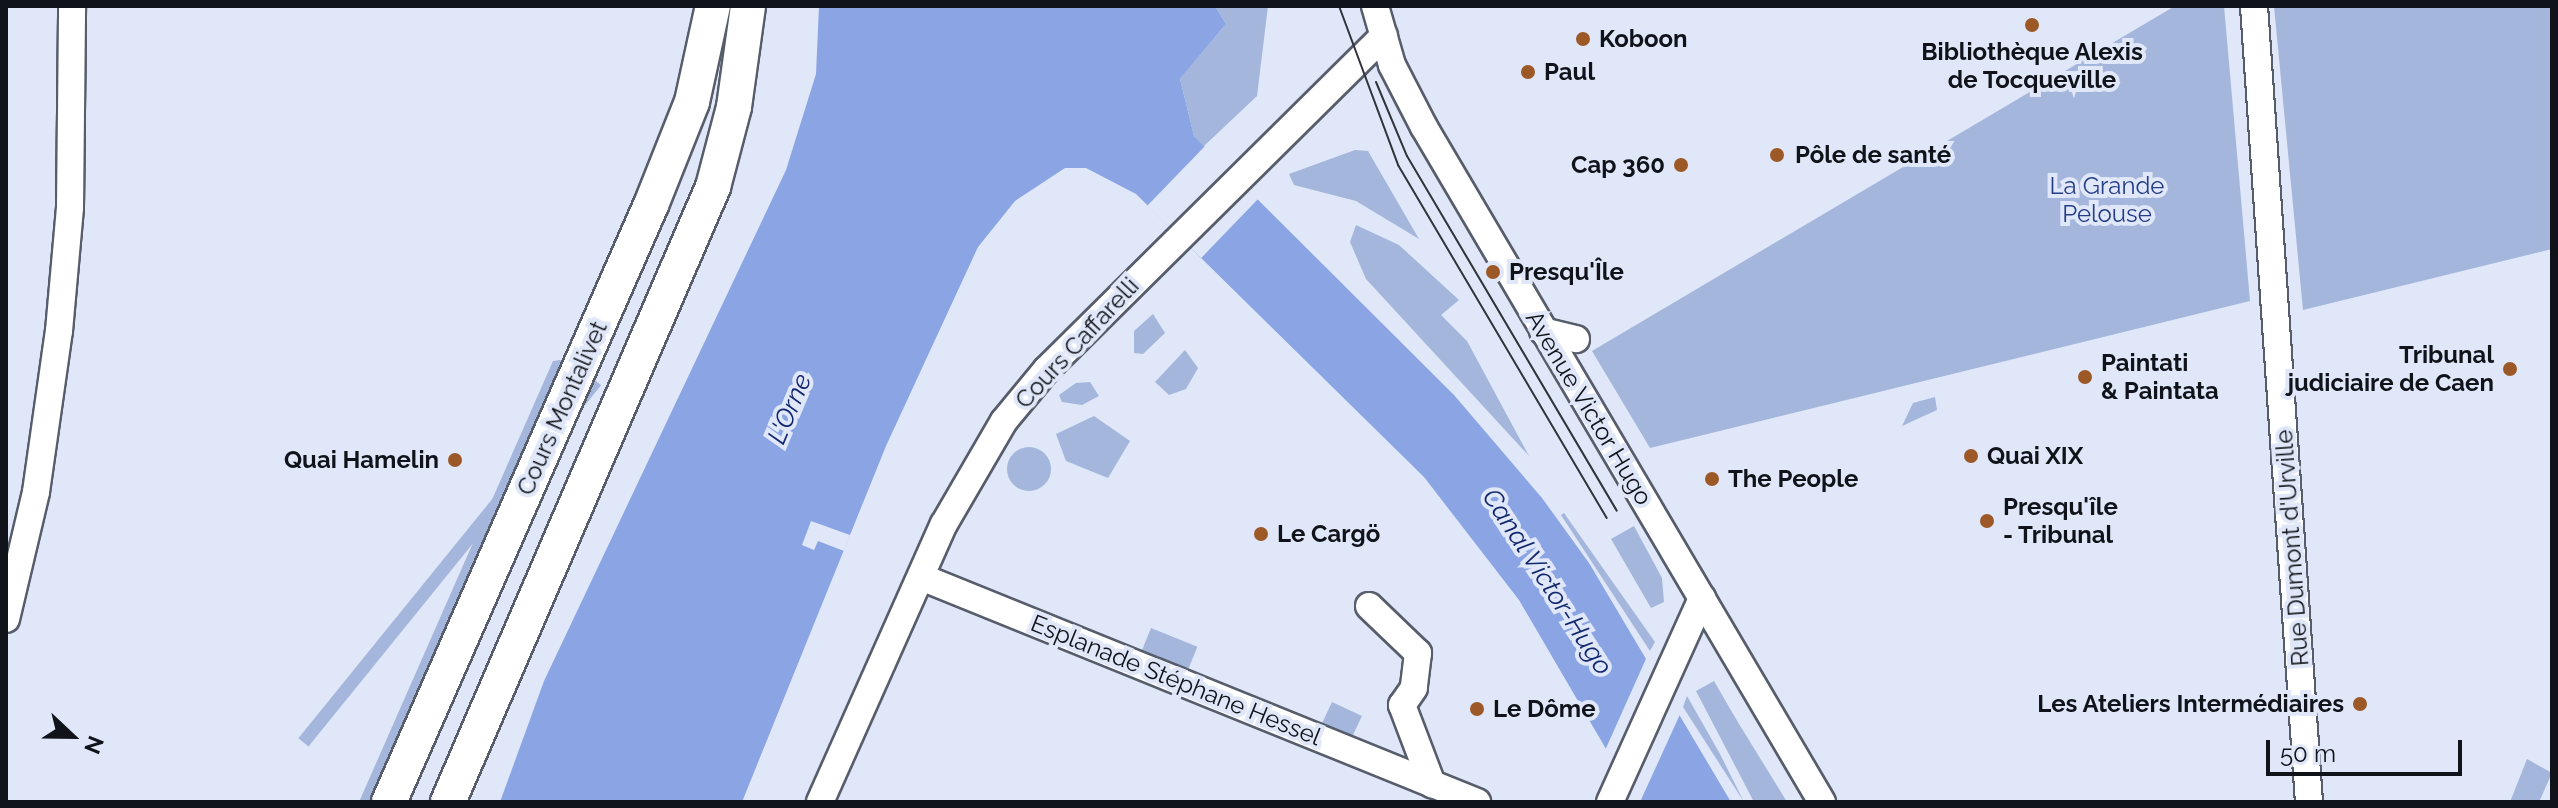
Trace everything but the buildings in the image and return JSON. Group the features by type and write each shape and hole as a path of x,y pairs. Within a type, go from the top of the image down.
{"main road":[{"name":"Cours Montalivet","path":"389,802 651,205 692,102 713,6"},
{"path":"448,802 713,187 748,6"}],"street":[{"path":"6,619 36,492 59,331 70,207 72,6"},
{"name":"Avenue Victor Hugo","path":"1375,6 1410,101 1822,802"},
{"name":"Rue Dumont d'Urville","path":"2254,6 2309,802"},
{"name":"Cours Caffarelli","path":"820,802 921,577 1004,421 1177,238 1384,35"},
{"path":"1543,331 1576,339"},
{"name":"Esplanade Stéphane Hessel","path":"921,577 1477,802"},
{"path":"1615,791 1702,598"},
{"path":"1369,606 1418,653 1414,688 1402,705 1432,784"}],"green space":[{"path":"1215,6 1268,6 1257,96 1204,146 1194,136 1180,79 1226,24"},
{"name":"La Grande Pelouse","path":"2175,6 2224,6 2250,301 1650,448 1592,351"},
{"path":"2274,6 2552,6 2552,249 2303,310"},
{"path":"1355,150 1368,151 1419,239 1356,201 1294,185 1289,174"},
{"path":"1356,225 1399,245 1459,300 1441,315 1467,341 1529,456 1366,279 1350,242"},
{"path":"1153,314 1165,333 1143,354 1134,353 1134,331"},
{"path":"1185,350 1198,368 1186,389 1169,395 1155,382"},
{"path":"560,360 564,366 373,802 359,802 553,361"},
{"path":"591,377 601,385 308,747 298,738"},
{"path":"1090,382 1099,396 1082,405 1062,402 1059,395 1076,383"},
{"path":"1935,397 1937,410 1902,426 1913,403"},
{"path":"1094,416 1130,441 1108,478 1066,461 1056,434"},
{"path":"1029,447 1045,453 1051,469 1045,485 1029,491 1013,485 1007,469 1013,453"},
{"path":"1564,513 1655,642 1650,651 1561,515"},
{"path":"1634,526 1662,578 1664,602 1651,608 1611,539"},
{"path":"1151,628 1197,647 1187,672 1141,653"},
{"path":"1714,681 1787,802 1754,802 1696,691"},
{"path":"1687,696 1720,754 1744,802 1683,707"},
{"path":"1332,702 1362,716 1350,742 1320,728"},
{"path":"2527,759 2552,773 2539,802 2510,802"}],"water":[{"path":"819,6 1215,6 1226,24 1180,79 1194,136 1454,395 1542,498 1589,563 1731,802 1637,802 1519,600 1424,477 1136,194 1086,168 1065,168 1015,201 978,247 886,446 742,802 500,802 544,681 786,170 816,74"}],"pier":[{"path":"1207,144 1261,196 1201,258 1147,206"},
{"path":"811,521 850,535 844,551 818,541 814,550 802,545"},
{"path":"1649,652 1682,710 1640,802 1632,802 1603,755"}],"tram line":[{"path":"1339,6 1398,165 1607,518"},
{"path":"1376,82 1407,156 1617,511"}],"place":[{"name":"Bibliothèque Alexis de Tocqueville","path":"2032,25"},
{"name":"Koboon","path":"1583,39"},
{"name":"Paul","path":"1528,72"},
{"name":"Pôle de santé","path":"1777,155"},
{"name":"Cap 360","path":"1681,165"},
{"name":"Presqu'Île","path":"1493,272"},
{"name":"Tribunal judiciaire de Caen","path":"2510,369"},
{"name":"Paintati & Paintata","path":"2085,377"},
{"name":"Quai XIX","path":"1971,456"},
{"name":"Quai Hamelin","path":"455,460"},
{"name":"The People","path":"1712,479"},
{"name":"Presqu'île - Tribunal","path":"1987,521"},
{"name":"Le Cargö","path":"1261,534"},
{"name":"Les Ateliers Intermédiaires","path":"2360,704"},
{"name":"Le Dôme","path":"1477,709"}],"water label":[{"name":"L'Orne","path":"790,409"},
{"name":"Canal Victor-Hugo","path":"1547,582"}]}
